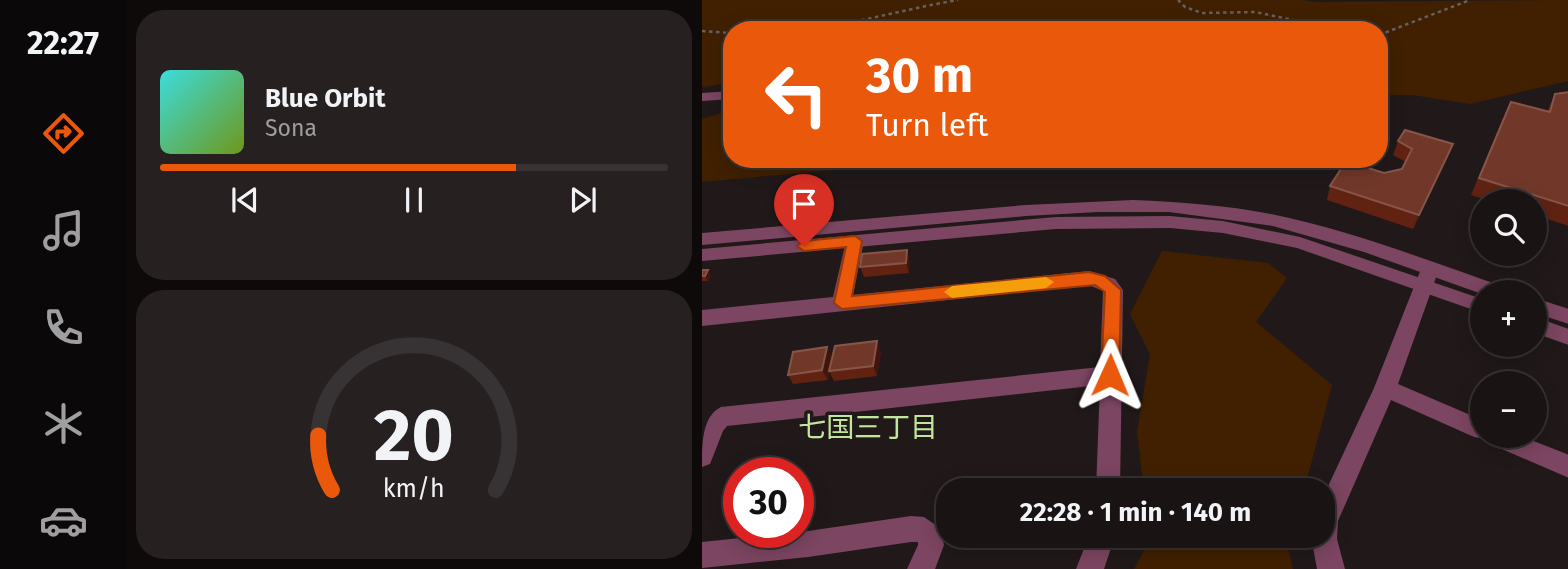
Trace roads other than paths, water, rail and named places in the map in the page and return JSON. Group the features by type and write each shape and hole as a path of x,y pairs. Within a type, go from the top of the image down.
{"street":[{"path":"702,97 723,95"},
{"path":"702,239 1056,207 1154,205 1240,214 1288,223 1354,241 1470,299"},
{"path":"702,255 1057,223 1144,220 1196,224 1300,243 1470,286"},
{"path":"842,303 855,241"},
{"path":"1331,569 1324,538 1325,521 1385,388 1427,276"},
{"path":"702,318 1089,278 1100,280 1113,290 1108,478"},
{"path":"1547,309 1568,317"},
{"path":"1547,329 1568,337"},
{"path":"702,456 713,425 721,417 1110,375"},
{"path":"1385,388 1470,425"},
{"path":"1524,448 1568,467"},
{"path":"702,555 808,544 911,529 924,530 931,537 931,545 921,569"},
{"path":"1090,569 1098,548"}],"district":[{"name":"七国三丁目","path":"868,427"}]}
